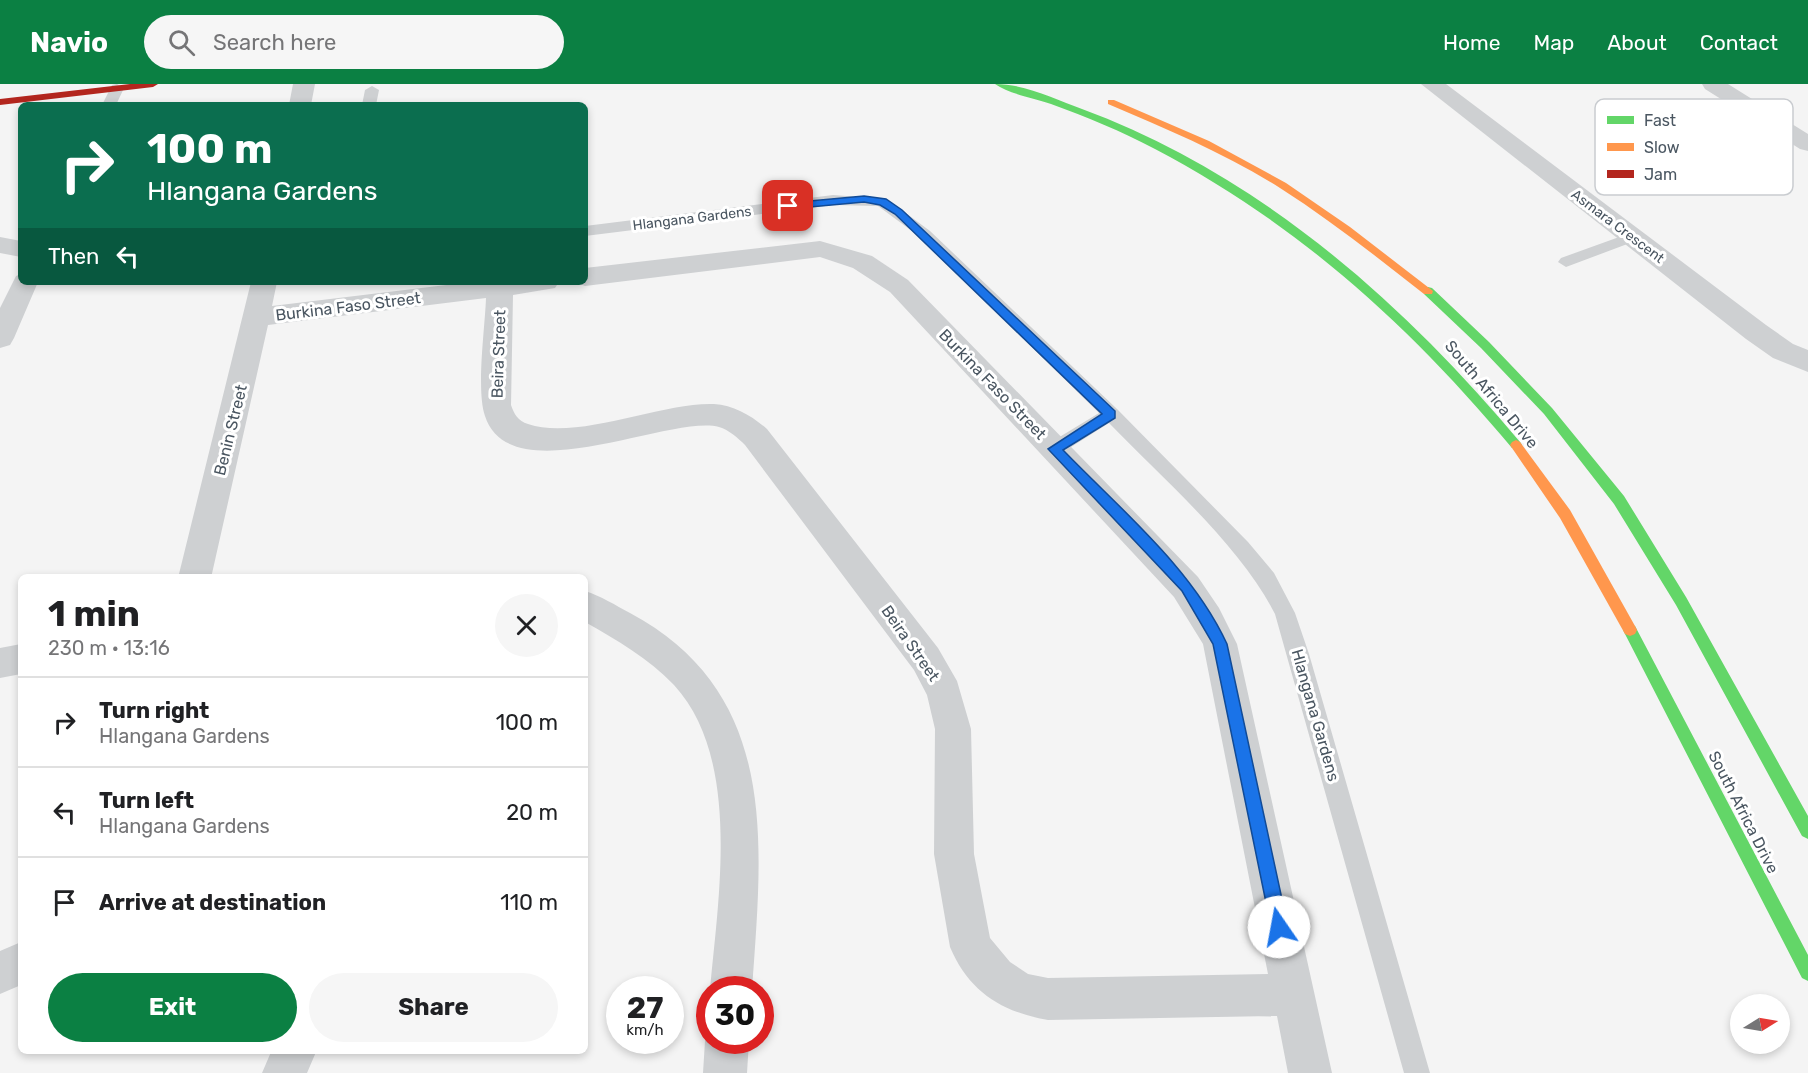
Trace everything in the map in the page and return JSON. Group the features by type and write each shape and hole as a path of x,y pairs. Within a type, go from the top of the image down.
{"street":[{"path":"0,102 153,84"},
{"path":"301,102 304,84"},
{"name":"South Africa Drive","path":"1000,84 1115,126 1212,174 1270,211 1359,278 1439,355 1508,433 1565,513 1651,668 1808,972"},
{"name":"Asmara Crescent","path":"1432,84 1783,351 1808,362"},
{"path":"1713,84 1737,99"},
{"name":"South Africa Drive","path":"1097,96 1185,132 1262,173 1344,227 1429,292 1485,345 1548,411 1619,500 1681,601 1808,831"},
{"path":"1793,135 1808,144"},
{"path":"0,245 18,248"},
{"name":"Burkina Faso Street","path":"588,277 784,251 820,249 847,253 872,265 899,286 1186,587 1207,618 1220,644 1310,1073"},
{"path":"0,338 24,285"},
{"name":"Benin Street","path":"195,574 263,285"},
{"name":"Burkina Faso Street","path":"257,317 523,285"},
{"name":"Beira Street","path":"500,288 496,405 502,423 518,435 537,440 566,438 712,415 743,424 756,437 926,659 944,692 953,729 956,784 954,854 963,913 971,947 995,977 1020,994 1048,999 1293,995"},
{"path":"588,606 612,617 644,636 691,677 711,706 726,742 735,782 740,844 732,976"},
{"path":"0,663 18,660"},
{"path":"0,973 18,964"},
{"path":"284,1073 293,1054"},
{"path":"725,1073 727,1054"}],"lane":[{"path":"110,102 117,88"},
{"path":"370,102 372,90"},
{"name":"Hlangana Gardens","path":"588,231 833,200 882,202 925,234 1111,414 1241,549 1266,579 1285,613 1299,654 1417,1073"},
{"path":"1566,262 1633,237"},
{"path":"1054,449 1111,414"}],"traffic: fast":[{"path":"1000,84 1052,101 1136,135 1191,164 1244,196 1295,231 1390,309 1476,397 1516,445"},
{"path":"1428,291 1485,345 1548,411 1619,500 1681,601 1808,831"},
{"path":"1630,630 1808,972"}],"traffic: slow":[{"path":"1111,102 1168,126 1242,162 1282,185 1346,229 1428,291"},
{"path":"1516,445 1565,514 1630,630"}],"traffic: jam":[{"path":"0,102 153,84"}],"route":[{"path":"788,206 833,200 864,199 882,202 899,212 925,234 1111,414 1054,449 1186,587 1207,618 1220,644 1279,927"}]}
